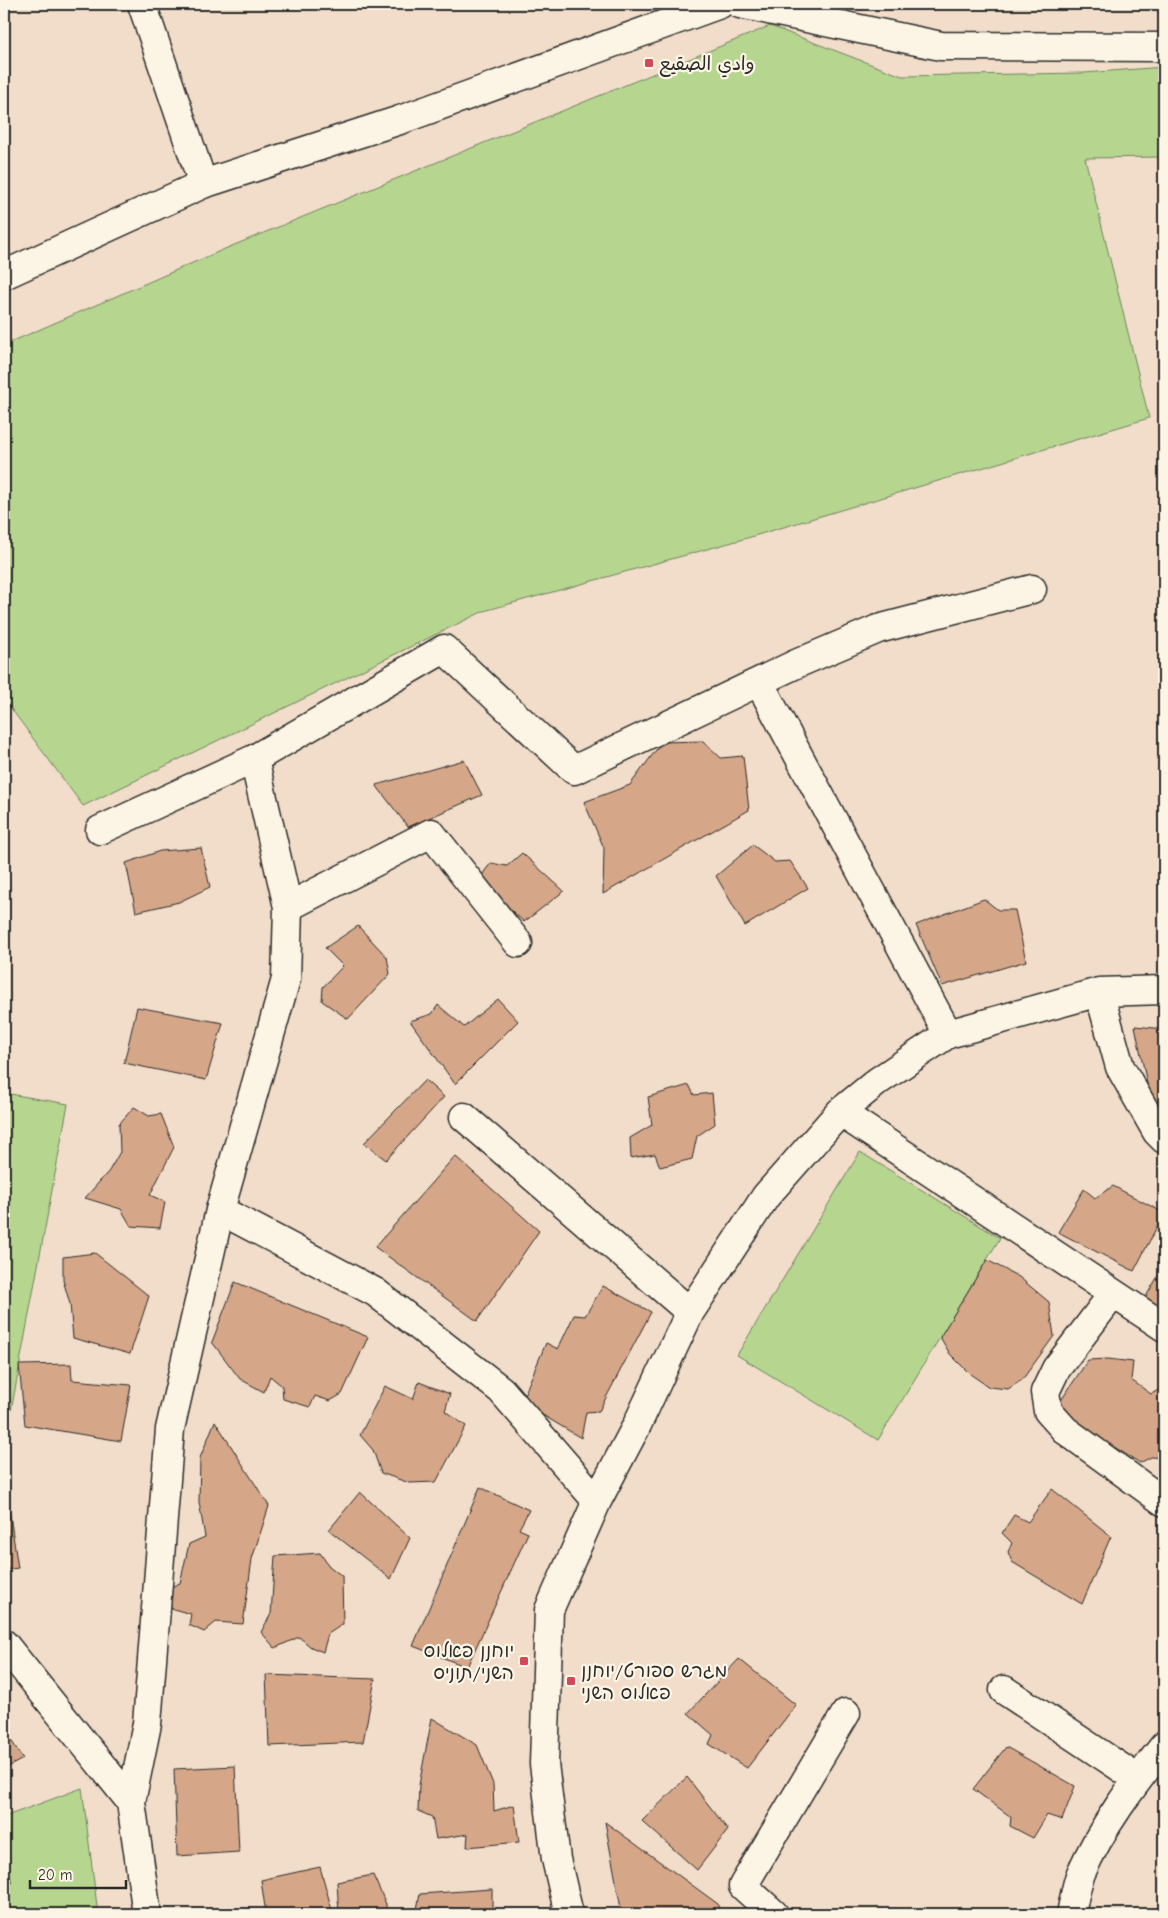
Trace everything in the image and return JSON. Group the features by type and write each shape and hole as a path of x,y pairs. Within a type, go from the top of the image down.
{"street":[{"path":"142,4 203,184"},
{"path":"4,275 203,184 400,120 720,4"},
{"path":"740,4 941,46 1164,47"},
{"path":"100,830 254,759 444,649 574,770 759,682 878,629 1032,590"},
{"path":"759,682 948,1034"},
{"path":"147,1914 131,1802 147,1724 170,1429 220,1210 286,979 288,907 254,759"},
{"path":"288,907 431,833 518,943"},
{"path":"569,1914 556,1859 544,1764 549,1610 597,1501 636,1426 690,1312 766,1196 840,1112 878,1082 948,1034 1099,992 1164,990"},
{"path":"1099,992 1120,1067 1157,1132 1164,1139"},
{"path":"840,1112 1164,1327"},
{"path":"464,1118 690,1312"},
{"path":"220,1210 375,1292 501,1390 597,1501"},
{"path":"1113,1294 1056,1369 1045,1392 1048,1411 1065,1430 1164,1502"},
{"path":"4,1644 131,1802"},
{"path":"1004,1690 1138,1779"},
{"path":"774,1914 743,1886 846,1713"},
{"path":"1071,1914 1080,1874 1109,1820 1164,1746"}],"green space":[{"path":"770,26 902,76 1084,73 1164,67 1164,157 1085,158 1149,418 747,538 484,611 83,806 4,699 4,345 227,248"},
{"path":"4,1093 68,1104 11,1411 4,1413"},
{"path":"860,1152 1000,1238 878,1440 737,1355"},
{"path":"82,1788 98,1914 4,1914 4,1817"}],"building":[{"path":"703,741 721,758 743,756 749,810 603,894 604,848 584,802 630,785 662,742"},
{"path":"464,760 482,795 408,827 376,785"},
{"path":"753,845 775,862 790,861 808,888 745,926 716,876"},
{"path":"201,848 210,887 179,902 136,912 126,863 160,851"},
{"path":"522,853 564,891 524,922 478,880 491,863 507,866"},
{"path":"984,899 998,910 1015,910 1026,961 942,986 916,925"},
{"path":"358,926 387,957 390,974 348,1019 322,1001 323,987 343,966 325,948"},
{"path":"498,999 518,1021 455,1084 410,1021 432,1014 438,1005 464,1027"},
{"path":"137,1007 223,1023 206,1080 124,1063"},
{"path":"1135,1026 1164,1029 1164,1134 1157,1132"},
{"path":"425,1080 444,1097 386,1160 364,1143"},
{"path":"689,1085 694,1095 712,1093 715,1124 697,1136 692,1159 660,1167 655,1154 631,1158 630,1138 652,1125 648,1097"},
{"path":"134,1107 149,1116 161,1114 174,1147 150,1195 165,1202 160,1228 131,1226 121,1209 85,1198 109,1171 120,1152 119,1124"},
{"path":"455,1156 539,1231 477,1321 375,1247"},
{"path":"1113,1186 1164,1213 1134,1271 1058,1232 1084,1189 1095,1198"},
{"path":"95,1253 149,1296 130,1354 73,1338 70,1304 63,1280 63,1257"},
{"path":"987,1260 1019,1277 1049,1302 1054,1336 1022,1380 1008,1389 989,1387 970,1374 950,1354 940,1337"},
{"path":"1164,1266 1164,1323 1138,1310"},
{"path":"235,1282 368,1337 342,1394 330,1401 315,1396 310,1407 283,1399 282,1386 270,1376 264,1392 240,1379 212,1342"},
{"path":"603,1286 651,1312 599,1411 586,1412 581,1438 521,1402 546,1343 558,1349 574,1315 585,1316"},
{"path":"1108,1359 1133,1362 1131,1380 1151,1394 1164,1387 1164,1458 1151,1457 1140,1463 1077,1424 1060,1402 1088,1360"},
{"path":"71,1364 72,1380 131,1385 121,1441 25,1425 19,1365"},
{"path":"419,1382 450,1394 445,1411 466,1426 436,1482 409,1483 381,1473 373,1450 360,1435 385,1386 413,1399"},
{"path":"215,1421 269,1506 252,1559 243,1624 216,1622 204,1632 189,1625 191,1614 156,1604 157,1593 180,1583 189,1544 205,1537 199,1502 200,1458"},
{"path":"4,1476 18,1568 4,1570"},
{"path":"480,1487 529,1510 519,1529 528,1533 467,1667 413,1646"},
{"path":"1052,1489 1111,1536 1082,1604 1012,1562 1008,1552 1012,1543 1002,1533 1014,1515 1028,1522"},
{"path":"360,1492 410,1538 391,1579 329,1530"},
{"path":"320,1553 329,1566 342,1576 343,1624 328,1634 323,1652 311,1647 299,1637 275,1648 261,1632 271,1614 275,1556"},
{"path":"739,1659 796,1705 747,1768 709,1744 713,1735 688,1713"},
{"path":"266,1675 375,1679 363,1742 269,1746"},
{"path":"432,1718 477,1745 493,1784 494,1811 514,1805 519,1842 467,1847 468,1834 436,1839 432,1817 418,1811 419,1785"},
{"path":"4,1729 23,1759 4,1769"},
{"path":"1006,1747 1075,1786 1062,1820 1047,1815 1033,1838 1010,1826 1011,1817 973,1789"},
{"path":"235,1766 239,1852 177,1856 174,1769"},
{"path":"687,1777 728,1830 697,1870 642,1821"},
{"path":"605,1822 718,1904 719,1914 622,1914"},
{"path":"4,1867 13,1882 4,1888"},
{"path":"320,1867 333,1914 266,1914 261,1880"},
{"path":"373,1875 386,1904 386,1914 339,1914 337,1882"},
{"path":"492,1889 492,1914 416,1914 420,1894"}],"place":[{"name":"وادي الصقيع","path":"649,63"},
{"name":"יוחנן פאלוס השני/תוניס","path":"524,1661"},
{"name":"מגרש ספורט/יוחנן פאלוס השני","path":"571,1681"}]}
